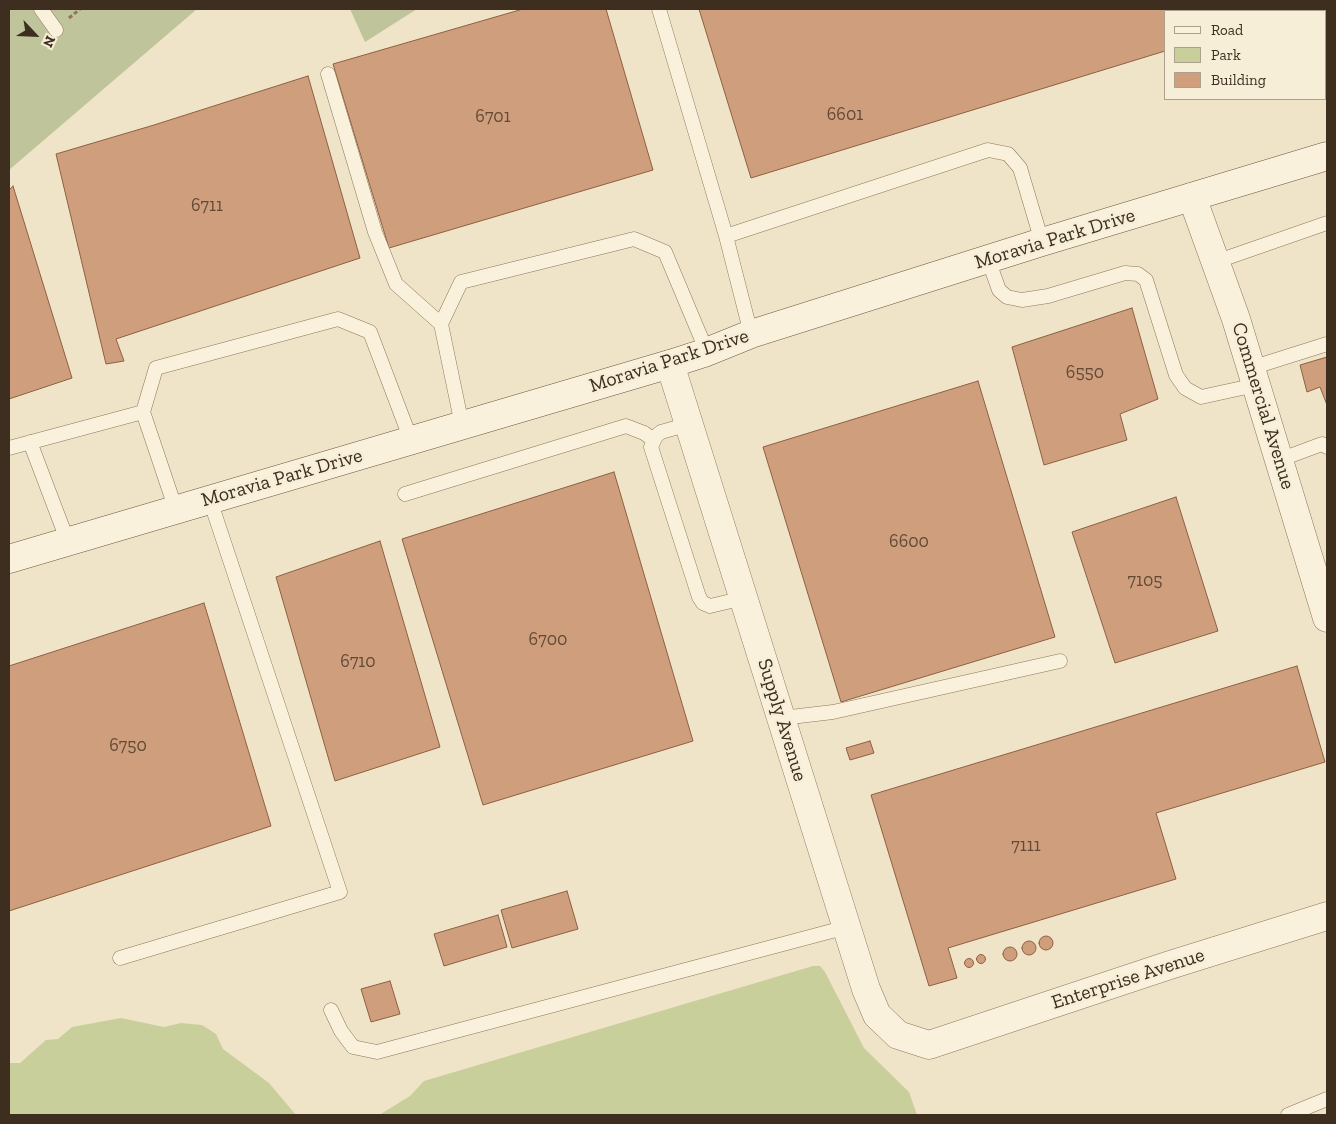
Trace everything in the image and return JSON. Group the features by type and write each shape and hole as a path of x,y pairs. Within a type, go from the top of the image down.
{"street":[{"name":"Moravia Park Drive","path":"9,559 670,364 707,352 751,334 1042,242 1327,156"},
{"name":"Commercial Avenue","path":"1192,197 1253,376 1327,618"},
{"name":"Supply Avenue","path":"670,364 866,989 877,1015 898,1036 929,1045"},
{"name":"Enterprise Avenue","path":"929,1045 1170,965 1327,916"}],"lane":[{"path":"41,9 56,30"},
{"path":"659,9 726,236 751,334"},
{"path":"328,74 375,232 396,284 441,324 462,425"},
{"path":"726,236 988,150 1008,154 1020,168 1042,242"},
{"path":"1215,262 1327,223"},
{"path":"441,324 461,282 634,239 665,252 707,352"},
{"path":"988,259 999,290 1007,297 1022,300 1048,296 1126,273 1138,274 1146,280 1176,375 1185,388 1201,396 1327,344"},
{"path":"176,510 143,412 156,368 338,319 370,332 411,440"},
{"path":"9,448 143,412"},
{"path":"689,424 661,432 651,447 699,597 703,603 710,606 744,598"},
{"path":"405,494 626,426 644,433 654,440"},
{"path":"30,442 68,542"},
{"path":"1279,460 1322,444 1327,447"},
{"path":"120,958 340,892 210,500"},
{"path":"782,718 833,712 1060,661"},
{"path":"331,1010 341,1031 353,1047 377,1052 847,927"},
{"path":"1288,1115 1327,1099"}],"green space":[{"path":"9,9 197,9 9,170"},
{"path":"350,9 417,9 365,42"},
{"path":"813,966 820,966 825,972 864,1048 909,1092 917,1115 379,1115 410,1096 424,1081"},
{"path":"121,1018 164,1027 181,1023 202,1025 216,1034 223,1049 269,1083 296,1115 9,1115 9,1063 20,1063 46,1040 58,1039 72,1027"}],"building":[{"path":"523,9 606,9 653,170 389,248 333,64"},
{"path":"699,9 1247,9 1164,10 1164,51 751,178"},
{"path":"308,76 360,258 116,339 124,361 106,364 56,154"},
{"path":"13,186 72,378 9,399 9,190"},
{"path":"1132,308 1158,399 1120,414 1127,440 1044,465 1012,347"},
{"path":"1327,357 1327,405 1320,387 1307,392 1300,365"},
{"path":"978,381 1055,637 841,702 763,447"},
{"path":"614,472 693,741 483,805 402,539"},
{"path":"1176,497 1218,631 1115,663 1072,532"},
{"path":"380,541 440,747 335,781 276,577"},
{"path":"204,603 271,826 9,911 9,666"},
{"path":"1297,666 1325,762 1156,813 1176,879 948,948 957,978 929,986 871,795"},
{"path":"870,741 874,753 850,760 846,748"},
{"path":"567,891 578,929 512,948 501,910"},
{"path":"498,915 507,947 444,966 434,934"},
{"path":"1043,936 1049,936 1053,943 1049,950 1043,950 1039,946 1039,940"},
{"path":"1026,941 1032,941 1036,948 1032,955 1026,955 1022,951 1022,945"},
{"path":"1007,947 1013,947 1017,954 1013,961 1007,961 1003,957 1003,951"},
{"path":"981,954 986,959 981,964 976,959"},
{"path":"969,959 973,963 969,967 965,963"},
{"path":"390,981 400,1014 371,1022 361,989"}]}
